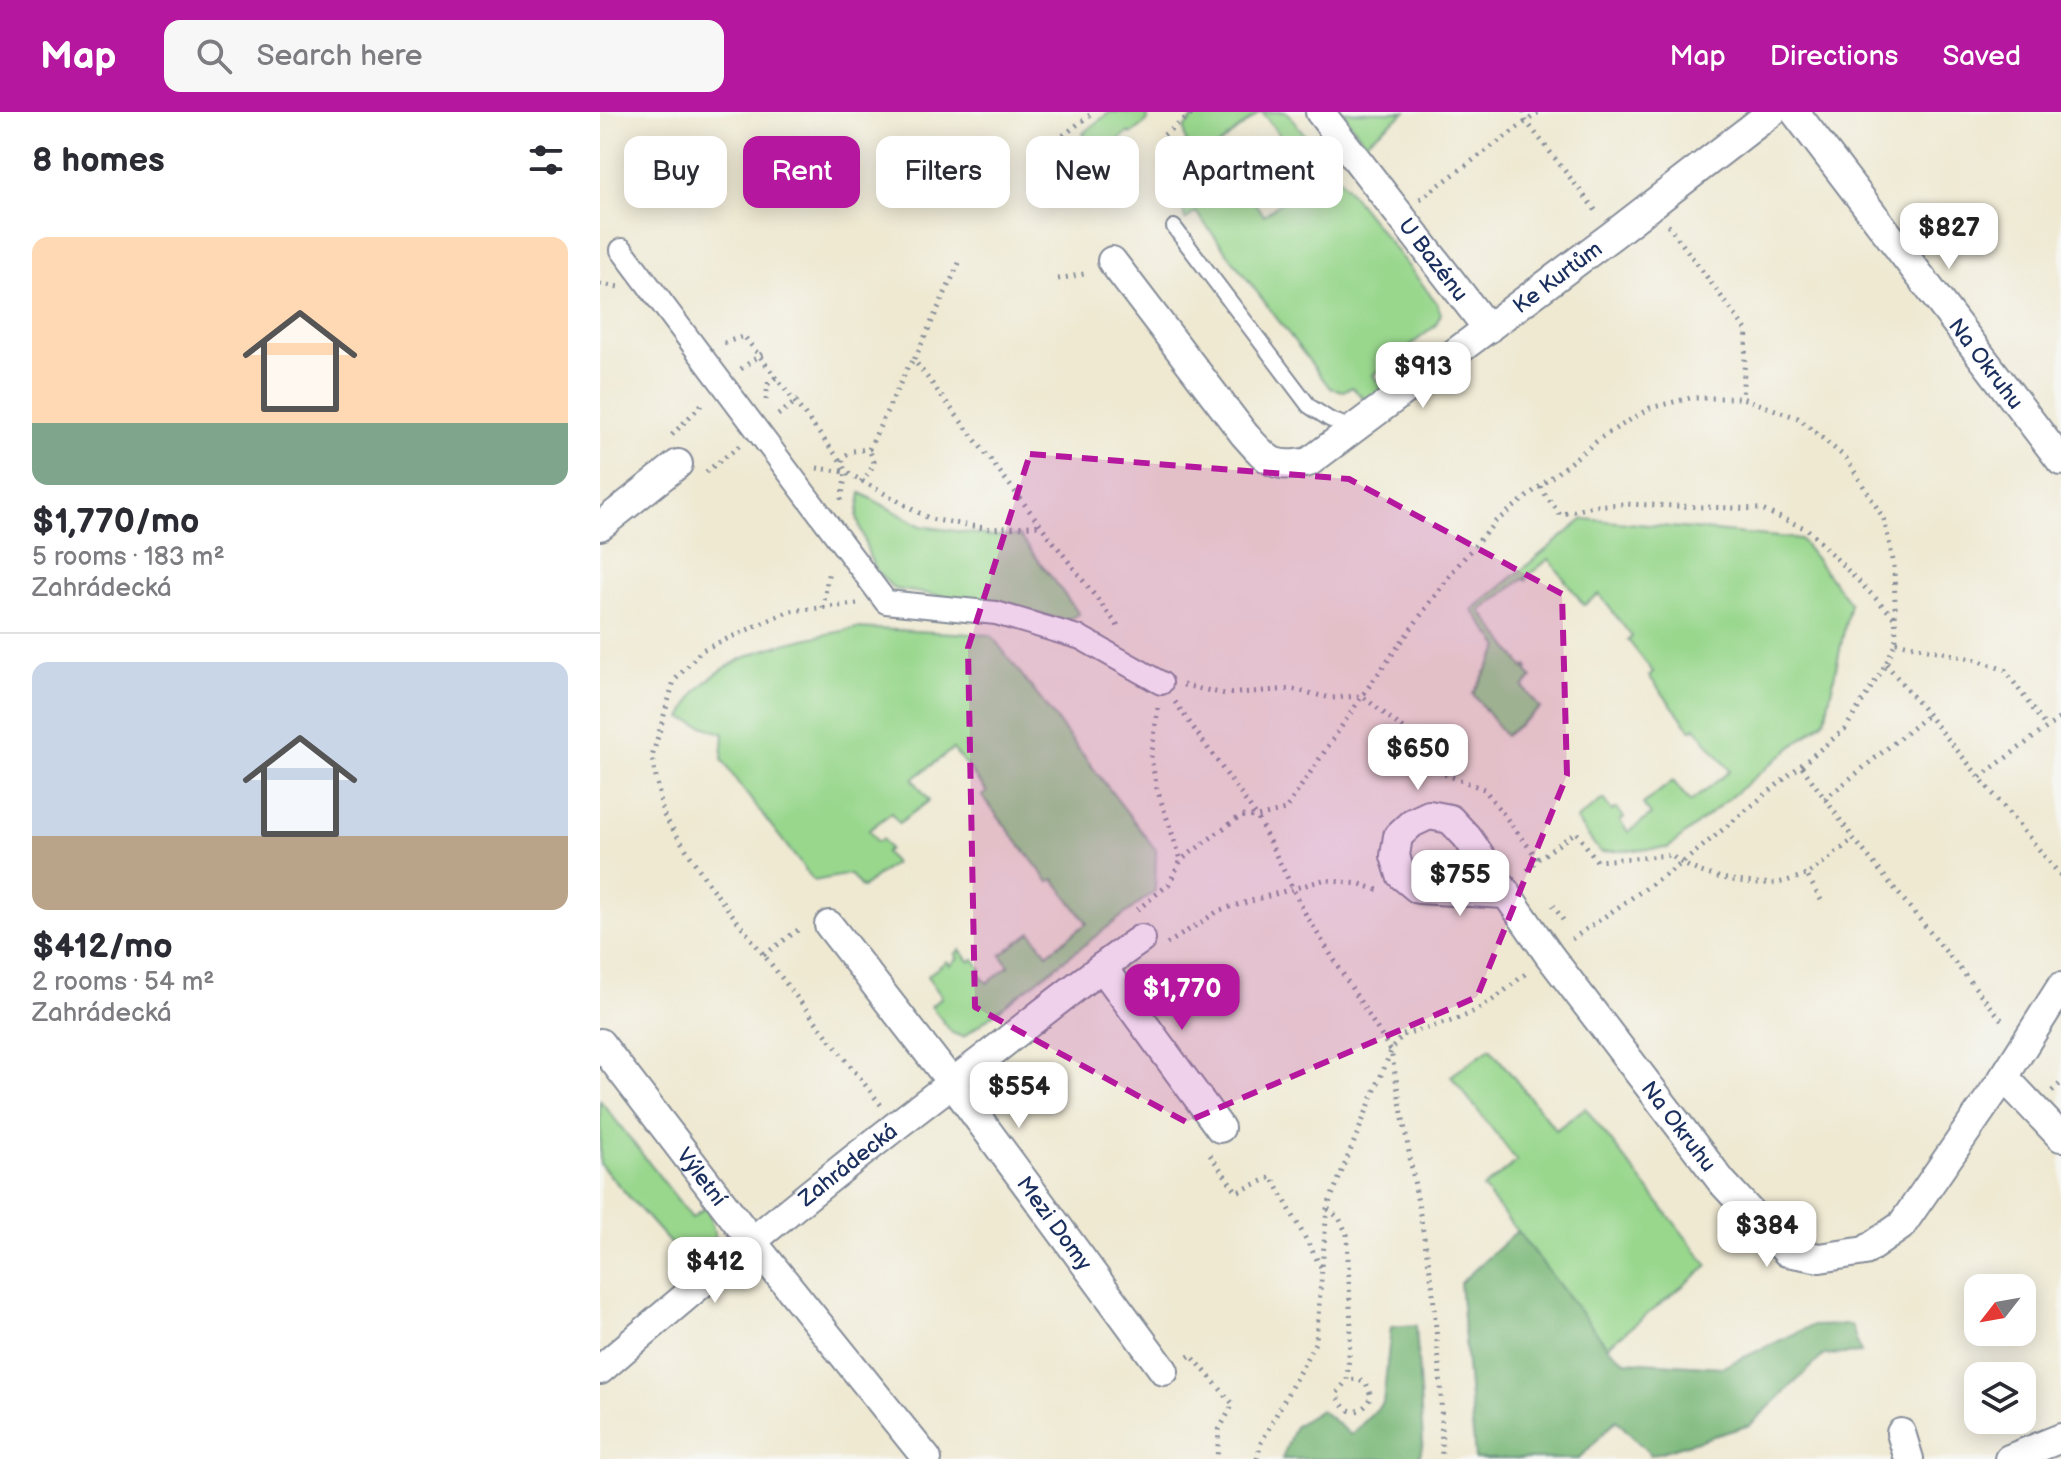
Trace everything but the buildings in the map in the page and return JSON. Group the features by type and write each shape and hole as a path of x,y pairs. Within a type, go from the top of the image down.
{"street":[{"name":"U Bazénu","path":"1320,112 1488,329"},
{"name":"Ke Kurtům","path":"1112,261 1266,459 1288,466 1309,462 1653,205 1772,112"},
{"name":"Na Okruhu","path":"1795,112 2061,461"},
{"path":"622,250 886,602 996,613 1081,638 1161,683"},
{"path":"600,526 678,464"},
{"name":"Na Okruhu","path":"1418,889 1401,875 1395,856 1398,836 1412,823 1429,815 1450,819 1467,837 1549,955 1722,1182 1787,1252 1820,1258 1865,1251 1901,1226 2004,1077 2061,987"},
{"path":"1418,889 1505,894"},
{"name":"Mezi Domy","path":"829,925 952,1083 1164,1371"},
{"name":"Zahrádecká","path":"600,1370 751,1240 895,1124 1141,939"},
{"path":"1102,967 1220,1128"},
{"name":"Výletní","path":"600,1043 751,1240 927,1459"},
{"path":"2004,1077 2061,1137"},
{"path":"2009,1459 2061,1438"}],"lane":[{"path":"1174,227 1309,406 1329,419 1355,429"}],"path":[{"path":"1062,136 1094,112"},
{"path":"1164,135 1195,112"},
{"path":"1524,112 1526,121 1614,234"},
{"path":"1399,215 1539,112"},
{"path":"1653,205 1747,331 1742,398"},
{"path":"861,482 874,462 869,449 959,263"},
{"path":"693,344 724,343 744,336 846,472 930,519 991,529 1043,525"},
{"path":"914,360 1125,635"},
{"path":"1418,889 1400,897 1360,884 1323,880 1220,910 1153,954 1141,939 1132,915 1169,884 1181,860 1240,816 1257,817 1285,810 1362,696 1453,571 1495,522 1602,437 1650,408 1690,398 1742,398 1798,418 1846,458 1884,519 1894,565 1896,641 1886,664 1845,729 1802,767 1681,864 1549,955"},
{"path":"678,464 702,475 759,431"},
{"path":"842,464 844,456 869,449"},
{"path":"823,608 846,472"},
{"path":"1540,487 1560,515 1593,506 1623,504 1760,509 1807,529 1894,617"},
{"path":"886,602 790,611 702,650 674,681 652,757 663,814 710,886 895,1124"},
{"path":"1896,641 1977,660 2005,670 2046,727"},
{"path":"1886,664 2061,876"},
{"path":"1161,683 1188,685 1225,694 1291,689 1331,698 1362,696 1404,729 1439,772 1484,789 1538,859"},
{"path":"1161,683 1257,817 1306,915 1391,1051 1432,1282 1441,1387 1442,1459"},
{"path":"1161,683 1151,758 1157,789 1181,860"},
{"path":"1825,799 1928,715"},
{"path":"1980,777 2061,717"},
{"path":"1802,767 1854,839 2023,1046"},
{"path":"1505,894 1538,859 1576,832 1597,861 1671,855 1681,864 1722,879 1777,883 1807,875 1854,839"},
{"path":"1807,875 1821,900"},
{"path":"764,955 820,913 829,925"},
{"path":"1257,1459 1261,1443 1316,1341 1327,1208 1391,1051 1402,1035 1444,1024 1472,1012 1500,995 1518,979"},
{"path":"1220,1128 1201,1144 1237,1192 1272,1177 1321,1268"},
{"path":"1327,1208 1339,1218 1347,1234 1351,1329 1347,1380 1337,1393 1340,1404 1348,1411 1357,1412 1367,1406 1371,1396 1366,1383 1347,1380"},
{"path":"1164,1371 1191,1355 1233,1404 1219,1430 1217,1459"}],"highlighted area":[{"path":"1030,454 1349,479 1562,594 1567,775 1477,997 1186,1122 975,1007 968,648"}],"green space":[{"path":"1110,112 1143,112 1148,117 1147,122 1124,136 1084,136 1083,133"},
{"path":"1199,112 1260,112 1230,136 1185,136 1184,128"},
{"path":"1262,112 1287,112 1306,136 1280,136"},
{"path":"1342,112 1405,112 1365,142"},
{"path":"1343,183 1437,303 1441,314 1435,326 1373,375 1383,390 1367,402 1352,387 1343,391 1330,388 1196,212 1185,220 1183,208 1259,208 1264,215 1274,208 1343,208"},
{"path":"861,493 921,526 990,536 1020,536 1079,614 1066,621 994,603 894,589 876,570 870,558 857,517"},
{"path":"1584,519 1800,539 1850,603 1825,720 1668,848 1600,852 1576,820 1603,799 1612,811 1617,808 1624,818 1620,821 1628,832 1651,815 1643,804 1673,781 1690,802 1730,771 1695,727 1691,730 1649,676 1653,672 1628,640 1632,637 1599,594 1584,605 1549,559 1526,577 1527,580 1523,579 1481,611 1524,668 1527,666 1526,670 1532,678 1523,687 1540,708 1505,736 1473,694 1500,647 1472,610"},
{"path":"857,628 991,635 1156,850 1155,891 963,1037 952,1033 931,1006 942,997 927,976 947,961 950,965 958,958 955,954 960,950 970,962 974,959 981,969 977,972 987,983 1009,966 1001,955 1031,932 1047,954 1087,923 1054,879 1049,882 982,796 987,792 953,749 913,779 929,801 899,823 891,813 869,830 877,842 882,839 889,849 885,852 894,863 862,888 850,874 814,881 722,759 724,734 682,718 697,691 731,664 771,648"},
{"path":"1490,1048 1556,1130 1585,1108 1708,1266 1607,1346 1483,1188 1517,1161 1451,1076"},
{"path":"600,1100 692,1218 707,1206 715,1236 702,1258 691,1267 600,1164"},
{"path":"1517,1231 1607,1346 1625,1361 1723,1367 1811,1326 1851,1325 1861,1353 1824,1355 1750,1425 1651,1455 1616,1420 1579,1459 1475,1459 1460,1283"},
{"path":"1416,1325 1423,1443 1419,1459 1282,1459 1295,1426 1321,1410 1351,1435 1383,1403 1391,1327"}]}
